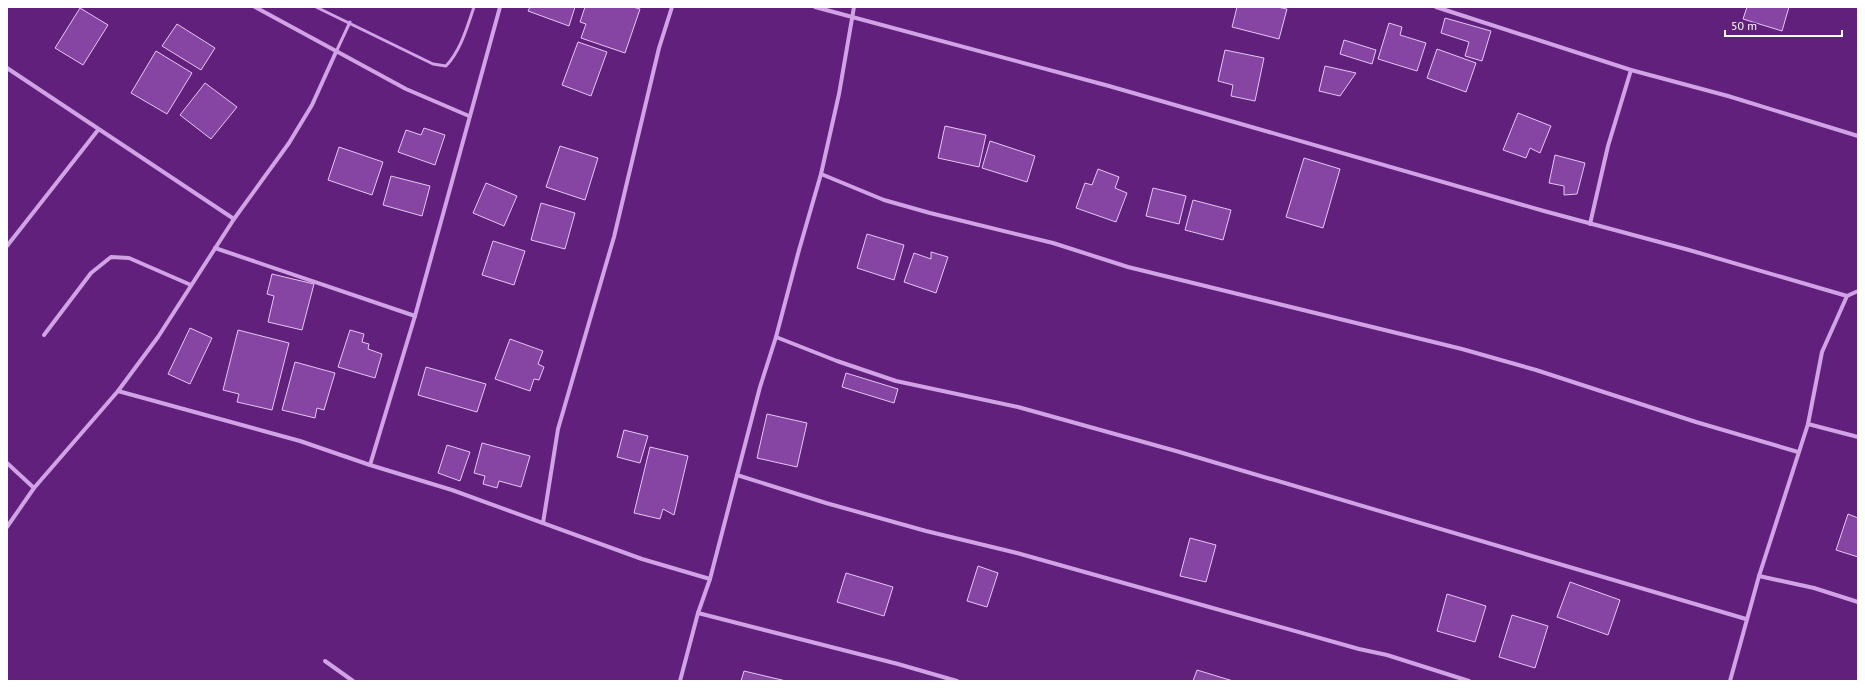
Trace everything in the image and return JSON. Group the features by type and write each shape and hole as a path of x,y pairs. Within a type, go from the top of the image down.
{"street":[{"path":"255,7 406,89 469,116"},
{"path":"370,465 414,316 500,7"},
{"path":"543,523 558,429 614,237 659,48 672,7"},
{"path":"815,7 851,18 1109,86 1847,296 1858,291"},
{"path":"680,681 698,613 710,579 760,387 776,337 798,250 821,174 839,94 854,7"},
{"path":"1436,7 1631,70 1728,96 1858,136"},
{"path":"7,527 34,488 118,391 158,337 234,219 289,143 312,105 336,52"},
{"path":"7,68 98,130 234,219"},
{"path":"1590,224 1608,146 1631,70"},
{"path":"7,246 98,130"},
{"path":"821,174 884,200 930,213 1053,243 1128,267 1462,349 1536,370 1696,422 1798,452"},
{"path":"215,248 414,316"},
{"path":"44,336 92,273 111,257 129,258 191,285"},
{"path":"1730,681 1759,576 1808,424 1822,352 1847,296"},
{"path":"776,337 837,361 896,381 1018,407 1153,444 1464,534 1746,619"},
{"path":"118,391 300,441 370,465 452,490 642,559 710,579"},
{"path":"1808,424 1858,437"},
{"path":"7,463 34,488"},
{"path":"737,474 826,503 926,531 1032,557 1359,649 1387,655 1469,681"},
{"path":"1759,576 1814,588 1858,602"},
{"path":"698,613 898,664 957,681"},
{"path":"325,661 353,681"}],"lane":[{"path":"316,7 350,22 433,64 446,66 454,58 474,7"},
{"path":"336,52 350,22"}],"building":[{"path":"530,7 575,7 569,26 528,11"},
{"path":"585,7 633,7 640,9 625,53 581,38 586,24 580,22"},
{"path":"1237,7 1277,7 1287,9 1279,39 1232,27"},
{"path":"1747,7 1789,7 1782,31 1743,19"},
{"path":"80,8 108,25 83,65 55,48"},
{"path":"1445,18 1491,31 1482,61 1465,56 1469,42 1441,33"},
{"path":"1389,23 1402,27 1400,35 1426,43 1417,71 1378,59"},
{"path":"177,24 215,48 201,70 162,46"},
{"path":"1344,40 1376,50 1372,64 1340,54"},
{"path":"578,42 607,52 591,96 562,85"},
{"path":"1437,49 1476,63 1466,92 1427,78"},
{"path":"1225,50 1264,58 1255,101 1231,96 1233,85 1218,81"},
{"path":"156,51 192,73 167,114 131,93"},
{"path":"1325,66 1356,73 1340,96 1319,91"},
{"path":"205,83 237,107 211,139 180,115"},
{"path":"1518,113 1551,126 1540,153 1530,148 1526,158 1503,150"},
{"path":"945,126 986,135 979,167 938,158"},
{"path":"424,128 445,135 435,165 398,152 406,130 421,135"},
{"path":"990,141 1035,156 1027,182 982,168"},
{"path":"560,146 598,158 585,200 546,187"},
{"path":"339,147 383,162 372,195 328,180"},
{"path":"1555,155 1585,163 1577,194 1564,195 1564,186 1549,183"},
{"path":"1304,158 1340,169 1323,228 1286,217"},
{"path":"1098,169 1119,177 1115,188 1127,193 1116,222 1076,208 1085,183 1092,185"},
{"path":"391,176 430,186 422,216 383,205"},
{"path":"486,183 517,196 504,226 473,213"},
{"path":"1153,188 1186,196 1179,224 1146,216"},
{"path":"1193,200 1231,210 1223,240 1185,230"},
{"path":"541,203 575,213 565,249 531,240"},
{"path":"867,234 904,245 894,280 857,268"},
{"path":"493,241 525,251 514,285 482,275"},
{"path":"931,252 948,257 936,293 904,282 914,253 931,259"},
{"path":"272,274 314,284 302,330 268,322 274,296 267,294"},
{"path":"190,328 212,338 190,384 168,374"},
{"path":"238,330 289,343 272,410 237,402 239,394 223,390"},
{"path":"350,330 364,334 362,342 369,344 368,349 382,354 375,378 338,367"},
{"path":"510,339 543,351 538,364 544,367 539,380 534,379 530,391 495,379"},
{"path":"295,362 335,373 324,410 317,408 315,418 282,410"},
{"path":"426,367 486,384 477,412 418,395"},
{"path":"846,373 898,389 894,403 842,387"},
{"path":"767,414 807,423 797,467 757,458"},
{"path":"624,430 648,436 640,463 617,457"},
{"path":"482,443 530,456 521,487 499,481 497,488 483,484 485,476 474,473"},
{"path":"447,445 470,452 460,481 438,473"},
{"path":"650,447 688,456 674,515 663,509 660,519 634,513"},
{"path":"1848,514 1858,518 1858,557 1836,550"},
{"path":"1190,538 1216,545 1206,582 1180,576"},
{"path":"978,566 998,573 987,607 967,601"},
{"path":"846,573 893,587 884,616 837,602"},
{"path":"1570,582 1620,600 1608,635 1557,617"},
{"path":"1447,594 1486,606 1475,642 1437,631"},
{"path":"1512,615 1548,626 1535,668 1499,657"},
{"path":"1197,670 1233,681 1193,681"},
{"path":"744,671 786,681 741,681"}]}
